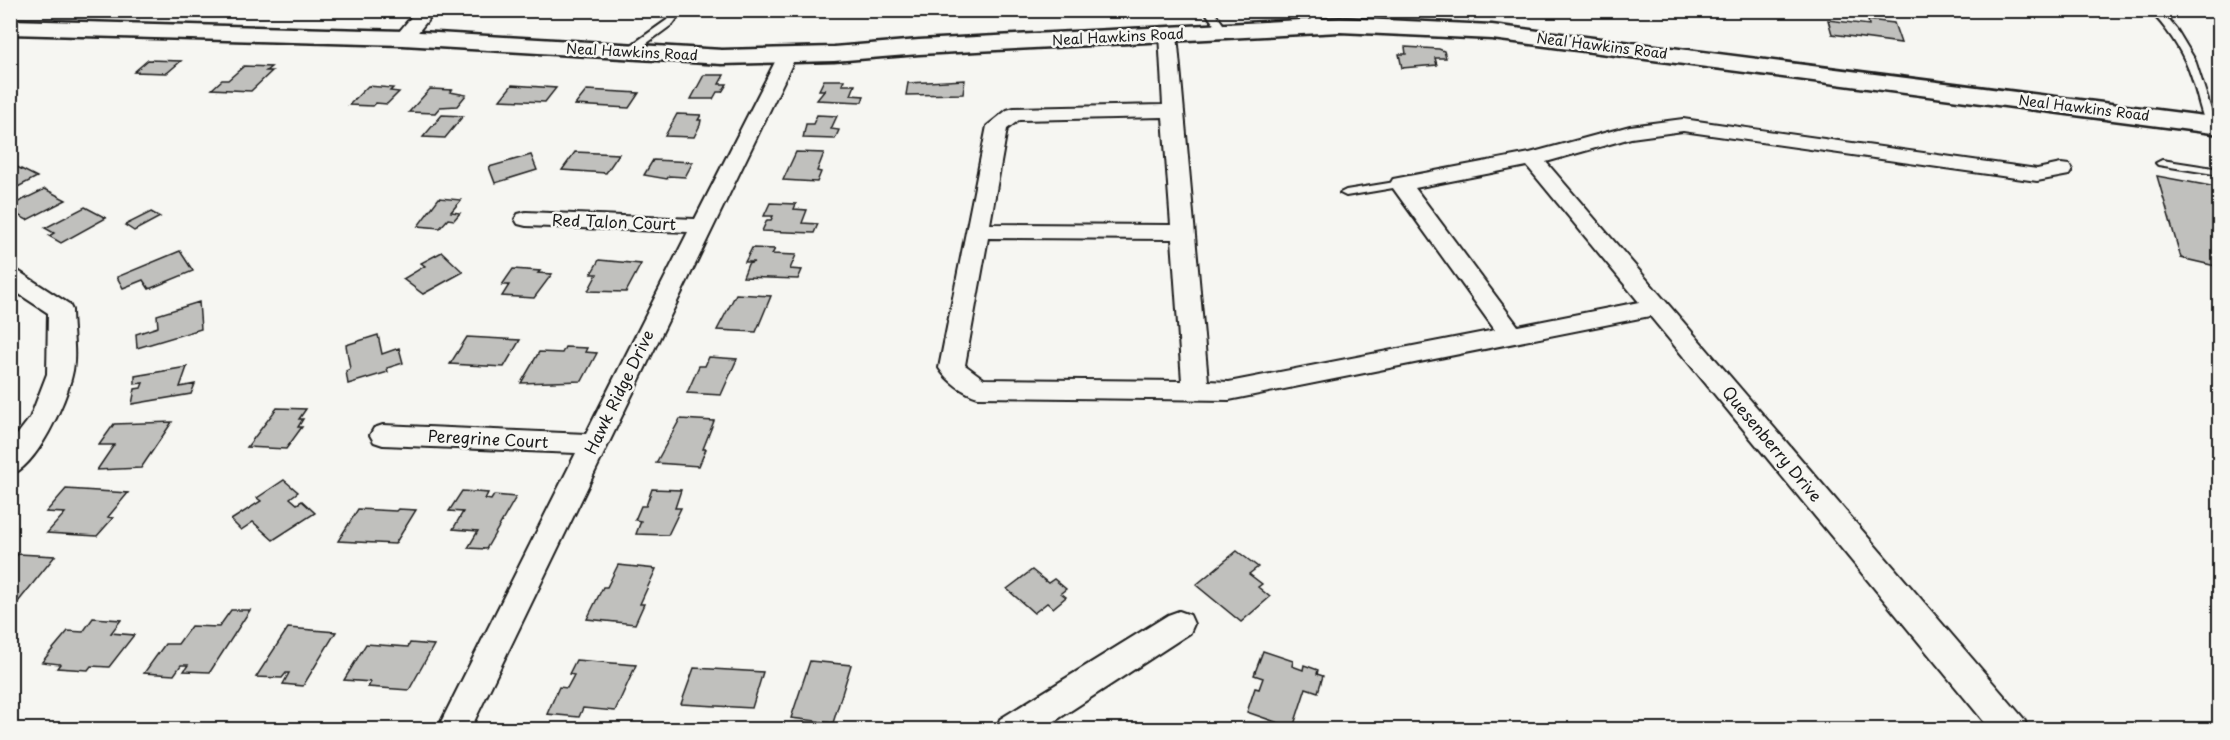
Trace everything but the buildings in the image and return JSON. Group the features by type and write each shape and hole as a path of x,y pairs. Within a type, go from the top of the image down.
{"street":[{"path":"403,38 427,10"},
{"name":"Neal Hawkins Road","path":"10,27 403,38 627,53 787,56 1223,31 1315,18 1492,32 2215,126"},
{"path":"1168,34 1196,390"},
{"name":"Hawk Ridge Drive","path":"453,729 787,56"},
{"path":"1173,111 1014,114 997,126 952,368 978,388 1229,391 1656,307"},
{"path":"1512,335 1401,183 1532,159 1630,132 1683,125 2037,175 2061,170"},
{"name":"Quesenberry Drive","path":"1532,159 2012,729"},
{"name":"Red Talon Court","path":"526,219 701,226"},
{"path":"978,231 1183,232"},
{"path":"10,276 60,310 60,374 42,422 10,465"},
{"name":"Peregrine Court","path":"382,435 594,444"},
{"path":"1012,729 1179,624"}],"lane":[{"path":"627,53 670,22 679,10"},
{"path":"1208,10 1223,31"},
{"path":"2153,10 2163,16 2196,74 2202,106 2215,126"},
{"path":"2162,163 2220,172"},
{"path":"1347,193 1401,183"}]}
